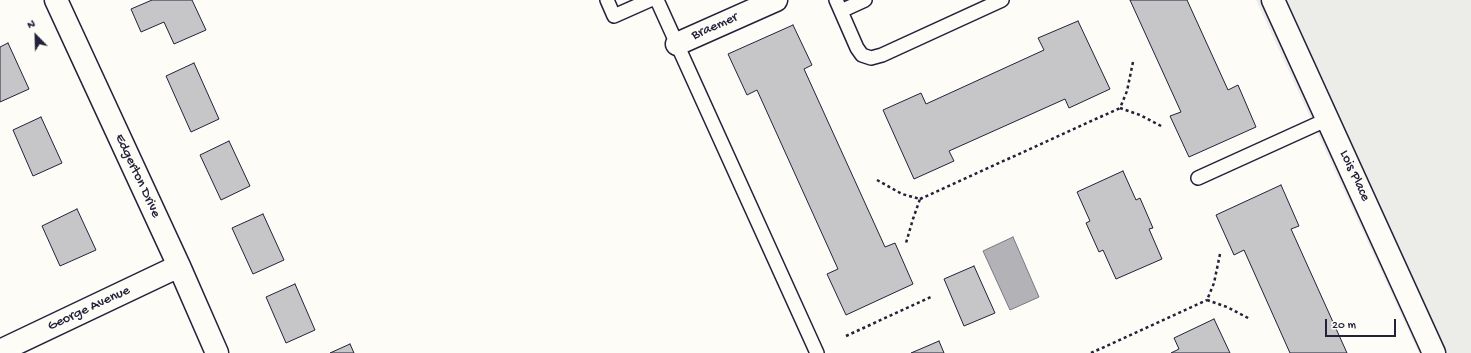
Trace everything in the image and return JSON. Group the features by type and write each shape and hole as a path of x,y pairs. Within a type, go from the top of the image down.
{"street":[{"name":"Edgerton Drive","path":"56,0 179,266 217,353"},
{"name":"Braemer","path":"677,44 776,0"},
{"name":"Lois Place","path":"1273,0 1434,353"},
{"name":"George Avenue","path":"0,351 179,266"}],"lane":[{"path":"607,0 614,16 650,0"},
{"path":"657,0 817,353"},
{"path":"865,0 838,6 857,48 862,55 871,58 882,55 1002,0"},
{"path":"1198,178 1328,119"}],"path":[{"path":"877,180 902,194 920,199 1120,108 1127,91 1133,62"},
{"path":"1120,108 1140,115 1163,127"},
{"path":"906,243 912,219 920,199"},
{"path":"1091,353 1207,300 1214,283 1220,254"},
{"path":"846,336 931,297"},
{"path":"1207,300 1226,307 1250,319"}],"shaded area":[{"path":"1256,0 1471,0 1471,353 1419,353"},
{"path":"1013,237 1039,297 1010,310 983,251"}],"building":[{"path":"152,0 192,0 206,30 174,44 164,22 141,32 131,9"},
{"path":"1130,0 1187,0 1228,90 1238,85 1256,127 1189,157 1170,116 1181,112"},
{"path":"1078,21 1110,89 1069,108 1065,99 949,151 954,161 914,179 883,110 921,93 926,104 1044,50 1038,38"},
{"path":"793,25 812,65 804,69 885,247 895,243 913,284 846,315 827,274 838,269 757,90 747,95 728,54"},
{"path":"8,43 29,89 0,102 0,47"},
{"path":"194,63 219,119 191,132 166,76"},
{"path":"41,117 62,163 33,176 13,130"},
{"path":"229,141 250,186 221,200 200,155"},
{"path":"1123,171 1136,200 1140,198 1153,228 1149,229 1162,259 1116,279 1103,250 1099,252 1086,223 1090,221 1077,192"},
{"path":"1281,185 1299,226 1291,229 1347,353 1290,353 1244,250 1234,255 1216,215"},
{"path":"77,209 96,250 60,266 42,226"},
{"path":"263,214 284,260 253,274 232,228"},
{"path":"974,266 995,313 964,326 944,279"},
{"path":"295,284 315,330 286,343 266,297"},
{"path":"1214,319 1230,353 1171,353 1179,349 1174,338"},
{"path":"939,341 944,353 911,353"},
{"path":"350,344 354,353 330,353"}]}
